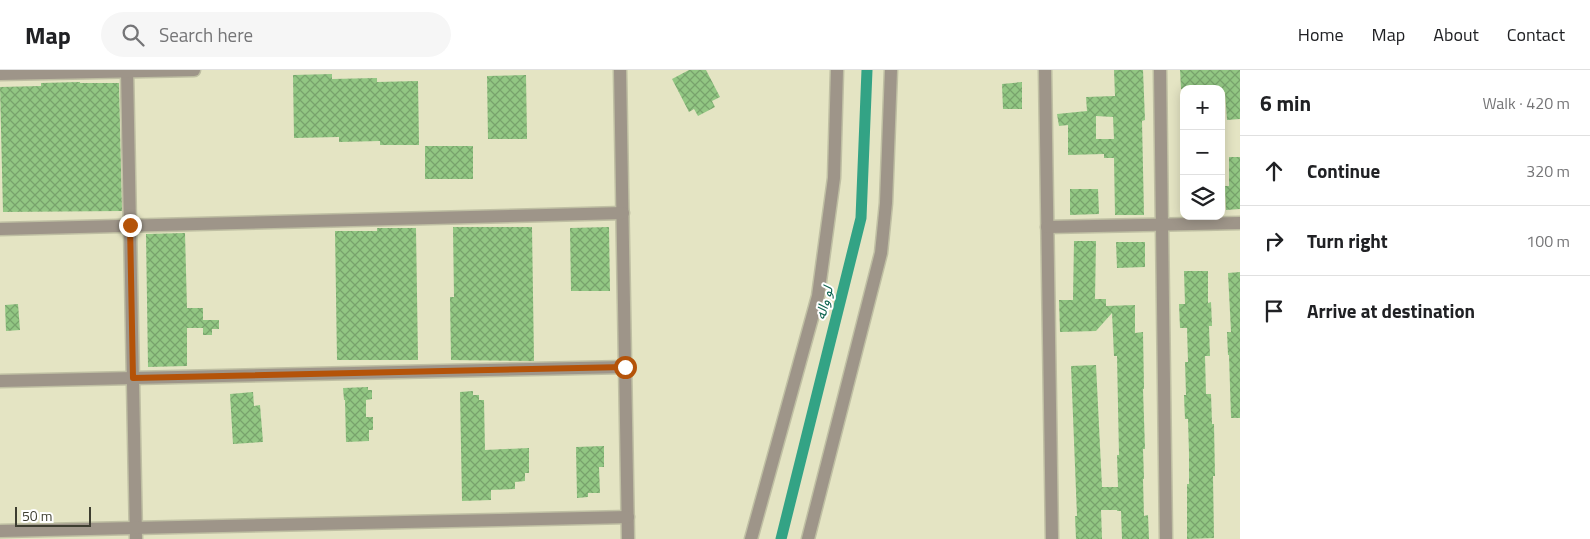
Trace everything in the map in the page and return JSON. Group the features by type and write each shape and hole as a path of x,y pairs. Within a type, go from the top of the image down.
{"street":[{"path":"0,74 194,70"},
{"path":"620,70 628,539"},
{"path":"752,539 818,296 834,178 837,70"},
{"path":"808,539 881,253 886,203 891,70"},
{"path":"1045,70 1052,539"},
{"path":"1160,70 1166,539"},
{"path":"127,71 136,534"},
{"path":"0,228 622,213"},
{"path":"1047,227 1240,223"},
{"path":"0,381 625,367"},
{"path":"0,531 136,534 628,517"}],"building":[{"path":"689,70 706,70 720,97 712,101 715,107 698,116 694,109 689,112 672,79"},
{"path":"1114,70 1143,70 1145,120 1142,121 1144,215 1115,215 1114,158 1104,158 1104,154 1068,155 1068,125 1059,126 1057,114 1087,111 1086,97 1115,96","holes":["1096,116 1113,117 1114,139 1096,139"]},
{"path":"1180,70 1240,70 1240,119 1227,120 1225,85 1181,85"},
{"path":"332,74 332,79 377,78 377,82 418,81 419,145 380,145 380,141 339,142 339,137 294,138 293,75"},
{"path":"526,75 527,139 488,139 487,76"},
{"path":"1022,82 1022,109 1003,109 1002,84"},
{"path":"41,83 119,83 122,211 3,212 0,87 41,86"},
{"path":"425,146 473,146 473,179 425,179"},
{"path":"1229,157 1240,157 1240,209 1226,210 1225,186 1229,186"},
{"path":"1070,189 1098,189 1099,214 1070,215"},
{"path":"453,227 532,227 534,361 451,360 450,297 454,297"},
{"path":"609,227 610,291 571,291 570,228"},
{"path":"377,228 416,228 418,360 337,360 335,231 377,231"},
{"path":"185,233 187,308 203,308 203,320 219,320 219,329 212,329 212,335 203,335 203,328 187,328 187,366 148,367 146,234"},
{"path":"1074,241 1096,241 1095,299 1106,299 1106,306 1135,305 1135,333 1143,332 1144,516 1148,515 1149,539 1122,539 1121,511 1101,510 1102,539 1076,539 1075,516 1077,516 1071,366 1096,365 1102,487 1118,487 1117,455 1119,455 1117,356 1114,356 1112,313 1096,331 1060,332 1059,300 1073,300"},
{"path":"1116,242 1145,242 1145,267 1117,268"},
{"path":"1184,271 1208,271 1208,303 1211,302 1212,326 1209,326 1210,356 1205,356 1206,394 1211,394 1212,424 1214,424 1214,538 1187,539 1189,453 1188,419 1185,419 1184,395 1186,395 1185,362 1188,362 1187,328 1180,328 1179,304 1185,304"},
{"path":"1240,272 1240,418 1231,418 1227,332 1231,332 1228,273"},
{"path":"18,304 20,330 6,331 5,305"},
{"path":"368,387 368,390 372,390 372,399 366,400 366,417 373,417 373,430 369,430 369,441 346,442 343,388"},
{"path":"473,391 473,395 479,395 479,400 484,400 485,450 529,448 529,473 525,473 525,481 515,482 515,489 491,490 491,500 462,501 460,392"},
{"path":"253,392 254,406 260,405 263,442 233,444 230,394"},
{"path":"604,446 604,467 599,467 600,493 588,493 588,497 577,498 576,447"}],"waterway":[{"name":"لو واله","path":"781,539 861,218 867,70"}],"route":[{"path":"130,225 133,378 625,367"}]}
